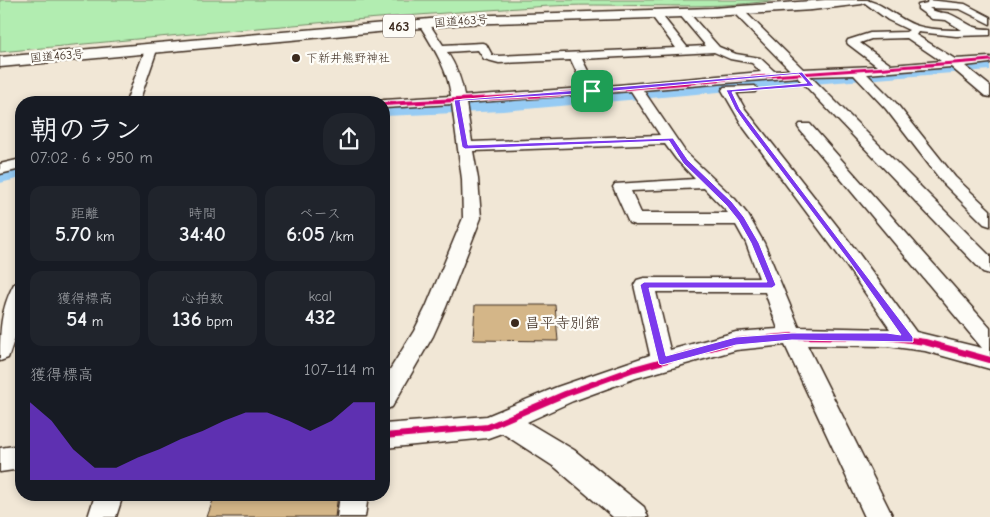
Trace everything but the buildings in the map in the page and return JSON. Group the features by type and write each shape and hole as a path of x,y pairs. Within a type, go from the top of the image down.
{"highway":[{"name":"国道463号","path":"0,62 506,17 739,12 800,4 864,0"}],"street":[{"path":"864,0 913,32 960,67 990,93"},
{"path":"975,33 948,16 936,17 921,7 932,2 962,6 990,22"},
{"path":"739,12 962,240 990,266"},
{"path":"684,14 715,49 725,54 756,60 772,76"},
{"path":"656,15 685,52"},
{"path":"390,390 429,322 470,225 472,195 452,70 424,24"},
{"path":"888,68 852,42 870,36 913,32 990,32"},
{"path":"440,50 482,46 488,57 495,60 715,49"},
{"path":"134,96 152,47"},
{"path":"575,57 592,91"},
{"path":"960,67 990,60"},
{"path":"910,340 852,259 749,125 728,90 806,79 861,74 888,68 960,67 990,70"},
{"path":"861,74 949,180 990,220"},
{"path":"390,104 458,105 592,91 637,91 772,76 806,79"},
{"path":"637,91 685,162 729,203 742,219 755,243 792,336 879,517"},
{"path":"805,127 990,343"},
{"path":"465,147 670,139"},
{"path":"0,169 15,165"},
{"path":"708,184 621,187 635,219 742,219"},
{"path":"662,361 644,285 772,285"},
{"path":"0,352 15,307"},
{"path":"390,435 488,427 564,394 662,361 736,341 792,336 887,337 910,340 990,360"},
{"path":"505,421 565,459 634,517"},
{"path":"0,460 15,458"},
{"path":"102,517 108,501"},
{"path":"351,517 353,501"}],"green space":[{"path":"0,0 777,0 747,4 686,6 564,5 467,11 267,27 0,52"}],"waterway":[{"path":"390,110 503,105 788,80 990,65"},
{"path":"0,176 15,172"}],"cycle path":[{"path":"390,104 548,95 780,74 857,71 990,60"},
{"path":"390,435 488,427 565,394 634,369 736,341 792,336 887,337 925,342 990,360"}],"place":[{"name":"下新井熊野神社","path":"296,58"},
{"name":"昌平寺別館","path":"515,323"}],"route":[{"path":"800,73 812,84 728,90 749,125 852,259 910,340 887,337 792,336 736,341 662,361 644,285 772,285 755,243 742,219 729,203 685,162 670,139 575,141 465,147 457,100 592,91 800,73"}]}
